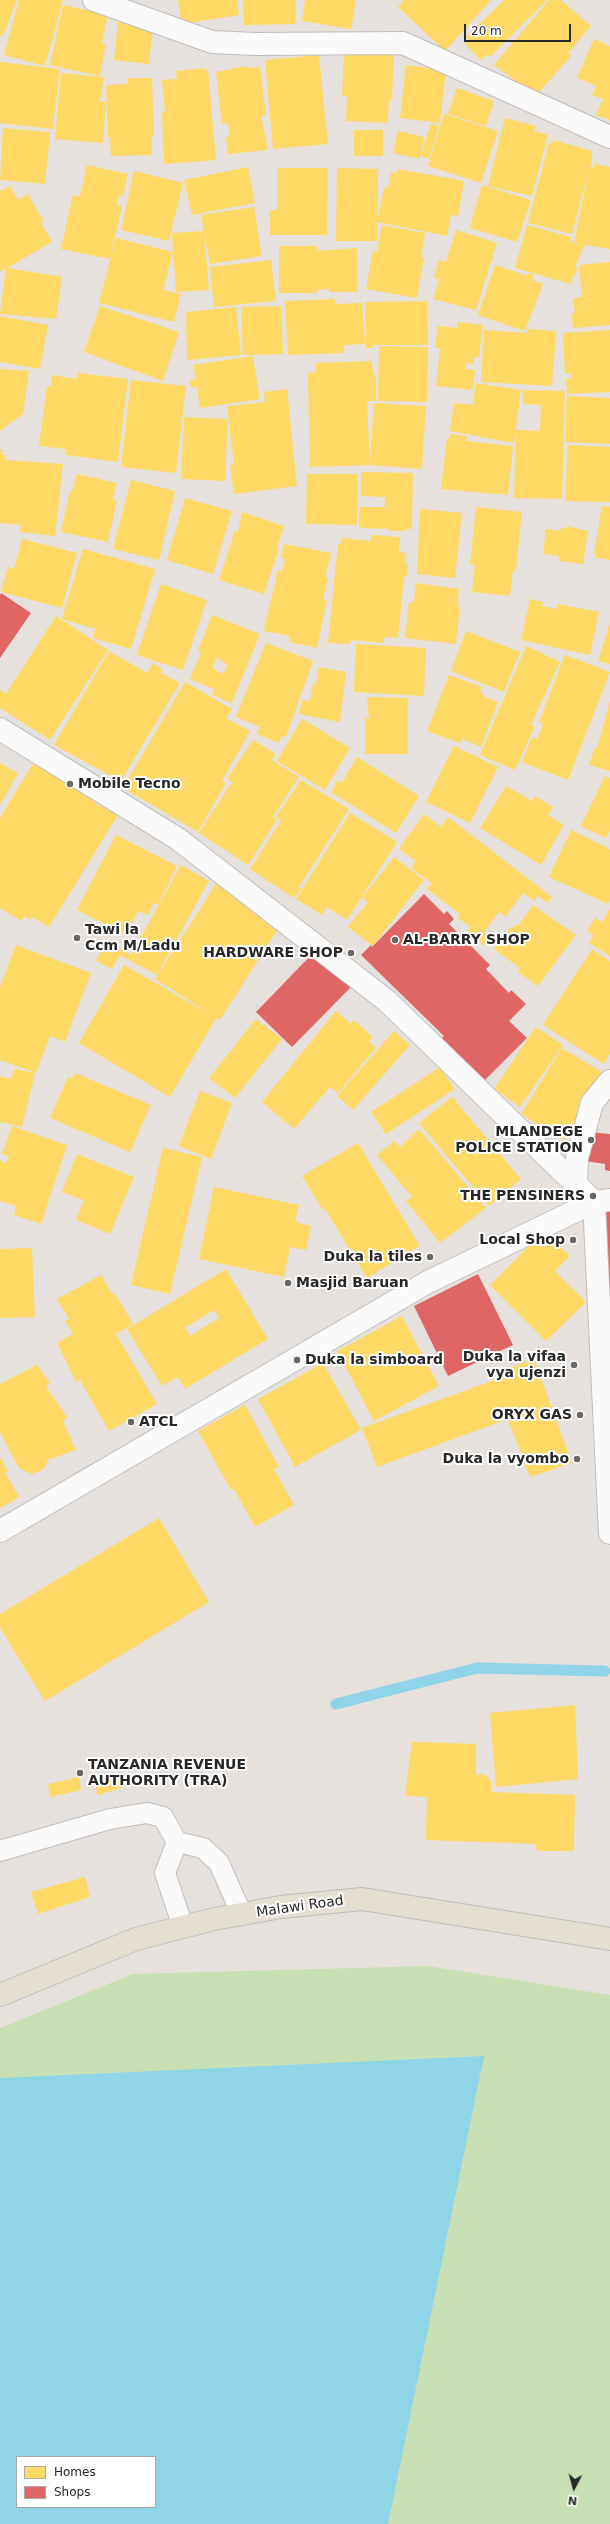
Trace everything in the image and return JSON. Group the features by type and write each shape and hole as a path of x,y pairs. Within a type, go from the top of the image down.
{"main road":[{"name":"Malawi Road","path":"0,1995 136,1939 183,1927 281,1907 362,1899 610,1939"}],"street":[{"path":"94,0 212,42 255,44 403,43 610,137"},
{"path":"0,729 178,839 387,1001 576,1184 602,1201"},
{"path":"576,1184 577,1158 592,1103 610,1081"},
{"path":"602,1201 608,1501 610,1533"},
{"path":"0,1531 428,1282 602,1201"}],"lane":[{"path":"0,1851 110,1819 147,1813 163,1817 177,1842 204,1848 218,1863 242,1915"},
{"path":"177,1842 165,1873 183,1927"}],"green space":[{"path":"428,1966 610,1995 610,2524 0,2524 0,2028 133,1974"}],"water":[{"path":"484,2056 388,2524 0,2524 0,2078"}],"building: Homes":[{"path":"0,0 17,0 3,36 0,35"},
{"path":"19,0 63,0 45,66 4,55"},
{"path":"178,0 237,0 239,15 182,24"},
{"path":"243,0 296,0 296,24 244,25"},
{"path":"305,0 356,0 351,29 302,21"},
{"path":"404,0 491,0 445,51 398,7"},
{"path":"504,0 547,0 490,57 487,54 481,60 465,44 469,41 466,37"},
{"path":"549,0 561,0 591,26 568,53 571,56 536,96 494,65"},
{"path":"63,5 108,15 102,43 106,44 100,76 50,65"},
{"path":"118,22 153,27 149,64 114,60"},
{"path":"594,39 610,46 610,120 596,115 603,99 592,95 596,86 577,78"},
{"path":"344,51 394,54 392,100 389,100 388,123 346,121 347,96 342,96"},
{"path":"319,55 328,144 273,149 265,60"},
{"path":"0,62 60,69 53,129 0,123"},
{"path":"406,65 446,70 440,123 400,118"},
{"path":"246,66 246,68 260,67 266,115 261,116 268,150 228,154 226,137 230,137 228,123 222,124 216,72"},
{"path":"205,68 205,71 208,70 216,160 164,164 162,112 165,112 162,80 177,79 176,71"},
{"path":"61,73 104,77 100,102 106,102 103,143 55,139"},
{"path":"127,78 152,78 154,135 152,136 152,155 111,156 110,137 108,137 106,85 128,84"},
{"path":"457,88 494,101 486,126 448,114"},
{"path":"444,114 498,131 481,183 428,166"},
{"path":"505,118 536,126 534,131 548,135 532,196 488,186"},
{"path":"431,123 439,126 429,159 421,156"},
{"path":"3,128 50,132 45,184 0,180"},
{"path":"354,130 383,130 383,156 354,156"},
{"path":"398,131 424,137 420,159 393,153"},
{"path":"553,140 592,151 591,166 589,167 593,168 594,164 610,167 610,249 574,243 589,169 572,234 528,223 549,143 552,144"},
{"path":"87,165 128,174 123,196 119,195 117,205 122,206 110,259 61,249 73,195 80,196"},
{"path":"248,167 255,203 192,215 184,180"},
{"path":"277,168 328,168 327,235 270,235 270,210 277,210"},
{"path":"337,168 378,169 377,241 336,241"},
{"path":"398,169 464,181 458,216 451,215 447,236 377,222 384,188 388,188 391,172 397,173"},
{"path":"134,171 183,183 169,241 121,230"},
{"path":"482,185 531,200 517,242 470,228"},
{"path":"10,186 18,200 28,194 43,221 41,223 52,242 7,268 62,277 56,319 0,314 6,268 0,272 0,191"},
{"path":"254,207 262,256 210,264 201,215"},
{"path":"382,225 425,233 421,258 424,258 417,298 366,289 373,250 377,252"},
{"path":"527,225 571,237 570,241 584,245 575,268 578,268 575,276 573,276 571,284 515,268"},
{"path":"456,230 497,243 476,310 433,299 439,279 434,278 439,260 446,262"},
{"path":"204,231 209,290 176,292 172,233"},
{"path":"116,238 173,252 163,290 181,294 174,322 99,303"},
{"path":"279,246 317,246 317,251 357,248 357,292 330,292 329,289 318,290 318,293 279,293"},
{"path":"271,260 276,301 214,307 210,267"},
{"path":"610,262 610,325 573,328 572,314 575,313 573,298 582,297 579,265"},
{"path":"495,265 528,276 528,273 534,275 532,280 543,284 525,331 478,315"},
{"path":"335,299 335,304 362,303 365,344 344,345 343,353 288,355 285,301"},
{"path":"427,301 428,345 373,345 373,348 366,348 365,302"},
{"path":"100,306 179,332 163,381 84,352"},
{"path":"281,306 283,354 243,355 241,307"},
{"path":"236,307 241,355 187,360 186,312"},
{"path":"0,316 48,325 40,369 0,362"},
{"path":"457,322 483,325 479,357 474,357 474,364 465,363 465,369 475,370 473,390 436,386 440,348 435,348 438,326 457,328"},
{"path":"527,329 556,331 552,386 481,382 484,330 527,333"},
{"path":"610,330 610,392 567,394 566,379 571,379 571,373 565,374 563,333"},
{"path":"379,346 428,347 427,402 378,401"},
{"path":"253,356 260,399 200,408 197,387 191,388 190,380 196,379 193,365"},
{"path":"372,361 373,375 376,375 376,401 367,401 370,463 374,403 426,406 422,469 370,465 310,467 308,373 316,372 316,363"},
{"path":"0,369 29,371 23,414 0,431"},
{"path":"78,373 128,379 118,462 66,455 66,449 39,446 47,386 51,386 52,375 77,379"},
{"path":"131,380 186,386 176,473 121,467"},
{"path":"476,383 521,390 514,443 450,431 454,403 473,405"},
{"path":"287,389 297,486 234,494 230,465 234,465 227,406 265,402 264,392"},
{"path":"523,390 565,391 562,499 514,498 516,430 540,431 541,405 523,404"},
{"path":"567,396 610,398 610,444 565,442"},
{"path":"184,417 228,419 225,481 181,479"},
{"path":"450,434 467,436 466,441 513,446 508,495 441,489 447,438 450,438"},
{"path":"568,445 610,447 610,502 565,501"},
{"path":"0,449 2,449 1,454 5,455 5,460 63,464 55,536 20,532 21,525 0,523"},
{"path":"361,472 413,473 412,529 405,529 405,531 389,531 390,529 359,528 359,507 385,507 385,497 361,496"},
{"path":"77,474 117,483 113,500 117,500 108,542 61,532 70,491 72,492"},
{"path":"307,474 358,474 357,525 306,524"},
{"path":"131,480 175,491 159,560 113,549"},
{"path":"185,498 232,511 213,574 167,560"},
{"path":"602,506 610,507 610,560 596,558 596,554 594,554"},
{"path":"476,507 522,512 516,570 513,570 510,596 472,592 475,565 470,564"},
{"path":"420,509 462,513 455,578 417,574"},
{"path":"242,512 284,526 277,547 279,548 264,594 219,580 235,531 238,532"},
{"path":"567,526 588,531 583,564 559,561 559,556 543,554 546,529 561,531 561,528 567,528"},
{"path":"371,535 400,537 399,552 406,553 406,565 408,565 407,577 404,576 398,638 384,637 383,643 351,640 350,644 328,643 338,544 342,544 342,538 371,541"},
{"path":"22,539 77,553 62,608 1,592 8,567 14,569"},
{"path":"284,544 331,553 325,578 328,578 323,600 327,600 317,648 289,642 290,636 264,631 278,570 282,571 285,559 281,558"},
{"path":"83,549 155,569 131,649 93,638 95,629 62,619"},
{"path":"416,583 459,589 457,606 460,607 456,644 405,638 409,602 414,602"},
{"path":"161,584 207,600 183,670 137,655"},
{"path":"530,599 543,602 542,606 557,609 558,604 599,612 590,655 521,640"},
{"path":"212,615 260,634 232,703 212,695 214,689 190,679 201,652 198,651","holes":["216,658 227,664 224,674 213,669"]},
{"path":"56,616 108,650 50,740 0,708 0,690 6,694"},
{"path":"610,623 610,664 598,661"},
{"path":"466,631 520,652 504,692 451,671"},
{"path":"266,643 313,661 286,737 282,736 279,743 257,734 260,727 236,717"},
{"path":"356,644 426,648 424,696 354,692"},
{"path":"526,646 560,662 531,725 535,726 515,770 480,755"},
{"path":"109,651 147,673 153,663 162,669 161,673 180,683 121,781 54,745"},
{"path":"565,655 610,672 568,780 522,762 532,737 537,739 543,724 539,722"},
{"path":"319,667 346,672 340,722 299,714 302,700 310,701 313,684 316,685"},
{"path":"449,675 482,687 480,692 484,694 483,696 498,702 481,747 462,739 460,743 427,731"},
{"path":"185,682 232,709 226,718 250,731 222,781 226,783 198,832 123,788"},
{"path":"367,697 408,698 408,754 365,754 365,717 369,718"},
{"path":"610,701 610,771 589,765 595,747 597,749"},
{"path":"302,719 350,748 325,790 277,761"},
{"path":"253,740 276,754 272,760 299,777 273,817 277,820 248,865 199,833 232,782 227,779"},
{"path":"454,746 498,767 470,823 426,802"},
{"path":"357,757 419,796 396,833 331,792 338,780 342,783"},
{"path":"34,762 98,800 96,804 99,806 101,805 118,815 49,927 32,917 30,920 24,916 21,921 0,908 0,818"},
{"path":"0,763 18,773 0,805"},
{"path":"605,776 610,778 610,831 606,838 581,826"},
{"path":"301,780 349,809 299,887 301,889 294,898 250,869 281,821 276,817"},
{"path":"506,786 532,801 535,796 553,807 548,815 564,825 541,865 480,828"},
{"path":"350,813 397,842 347,920 327,907 322,915 296,899"},
{"path":"424,814 441,827 448,817 552,897 547,903 538,896 535,901 523,893 505,917 499,912 484,932 491,938 485,946 467,932 471,927 458,918 460,914 427,889 432,883 411,868 416,861 399,849"},
{"path":"571,830 610,849 610,900 608,904 549,877"},
{"path":"116,835 177,866 158,905 154,903 148,915 138,911 126,935 77,910"},
{"path":"394,857 424,880 373,946 348,927 368,902 362,898"},
{"path":"181,865 209,881 157,975 120,955 112,969 96,961 107,941 131,955"},
{"path":"218,881 278,929 220,1020 217,1017 170,1097 79,1043 124,965 213,1016 155,979"},
{"path":"533,905 576,935 538,986 518,972 520,968 494,949 511,927 512,929 516,924 518,926"},
{"path":"610,909 610,956 589,943 594,935 587,931 595,918 602,922"},
{"path":"16,945 91,973 65,1042 50,1036 36,1073 0,1060 0,987"},
{"path":"592,949 610,961 610,1054 604,1064 543,1025"},
{"path":"336,1011 351,1024 354,1020 373,1037 369,1041 376,1048 338,1093 330,1087 294,1129 262,1102"},
{"path":"256,1019 282,1039 235,1098 209,1078"},
{"path":"536,1027 563,1045 520,1107 494,1089"},
{"path":"394,1031 410,1045 353,1110 337,1096"},
{"path":"562,1048 605,1074 564,1140 521,1114"},
{"path":"440,1067 455,1089 386,1134 371,1112"},
{"path":"14,1069 35,1073 22,1127 0,1122 0,1076 11,1079"},
{"path":"75,1073 151,1105 130,1152 50,1118 68,1077 72,1079"},
{"path":"200,1091 232,1103 211,1159 179,1146"},
{"path":"452,1097 521,1179 489,1206 419,1123"},
{"path":"12,1126 67,1145 41,1224 14,1215 16,1206 0,1201 0,1160 6,1163 9,1156 2,1154"},
{"path":"419,1129 486,1208 440,1243 406,1201 412,1197 377,1155 395,1141 400,1147"},
{"path":"358,1143 420,1246 367,1278 325,1209 323,1210 302,1176"},
{"path":"163,1148 202,1157 170,1294 131,1285"},
{"path":"77,1154 134,1177 110,1234 76,1220 84,1200 62,1192"},
{"path":"214,1187 299,1205 295,1222 311,1226 306,1250 290,1247 284,1277 199,1259"},
{"path":"544,1231 570,1256 555,1271 586,1302 546,1341 490,1285"},
{"path":"32,1248 35,1317 0,1318 0,1249"},
{"path":"226,1269 268,1339 185,1389 178,1377 162,1386 127,1329","holes":["214,1310 219,1318 190,1336 185,1328"]},
{"path":"101,1275 112,1294 114,1292 133,1324 116,1334 157,1404 109,1431 80,1380 76,1382 57,1343 73,1334 65,1321 69,1319 57,1299"},
{"path":"402,1316 439,1386 374,1421 337,1351"},
{"path":"534,1359 572,1463 530,1477 508,1419 377,1467 362,1428 511,1374 510,1368"},
{"path":"323,1363 361,1430 295,1467 258,1399"},
{"path":"37,1365 50,1383 46,1386 67,1417 63,1421 76,1450 48,1460 44,1469 32,1474 19,1468 0,1432 0,1384"},
{"path":"245,1405 279,1467 274,1469 294,1505 255,1527 234,1489 231,1490 198,1431"},
{"path":"0,1457 8,1471 5,1473 19,1497 0,1508"},
{"path":"159,1518 209,1602 45,1701 0,1628 0,1614"},
{"path":"575,1705 578,1779 496,1787 490,1713"},
{"path":"412,1742 476,1744 476,1775 484,1774 491,1781 491,1792 575,1795 574,1851 537,1851 535,1844 426,1840 427,1797 405,1796"},
{"path":"124,1773 128,1786 98,1795 94,1782"},
{"path":"79,1777 81,1790 50,1797 48,1784"},
{"path":"85,1877 90,1897 38,1914 31,1892"}],"building: Shops":[{"path":"1,593 31,613 0,658 0,595"},
{"path":"424,894 444,914 447,911 454,919 449,924 490,965 486,969 509,993 511,990 526,1004 509,1021 527,1038 483,1082 435,1044 444,1036 361,955 371,945 372,947"},
{"path":"314,952 351,987 292,1047 256,1012"},
{"path":"589,1132 610,1134 610,1171 605,1170 605,1164 585,1161"},
{"path":"601,1208 610,1208 610,1333"},
{"path":"478,1274 513,1345 448,1376 414,1306"}],"waterway":[{"path":"336,1704 477,1668 605,1671"}],"place":[{"name":"Mobile Tecno","path":"70,784"},
{"name":"Tawi la Ccm M/Ladu","path":"77,938"},
{"name":"AL-BARRY SHOP","path":"395,940"},
{"name":"HARDWARE SHOP","path":"351,953"},
{"name":"MLANDEGE POLICE STATION","path":"591,1140"},
{"name":"THE PENSINERS","path":"593,1196"},
{"name":"Local Shop","path":"573,1240"},
{"name":"Duka la tiles","path":"430,1257"},
{"name":"Masjid Baruan","path":"288,1283"},
{"name":"Duka la simboard","path":"297,1360"},
{"name":"Duka la vifaa vya ujenzi","path":"574,1365"},
{"name":"ORYX GAS","path":"580,1415"},
{"name":"ATCL","path":"131,1422"},
{"name":"Duka la vyombo","path":"577,1459"},
{"name":"TANZANIA REVENUE AUTHORITY (TRA)","path":"80,1773"}]}
